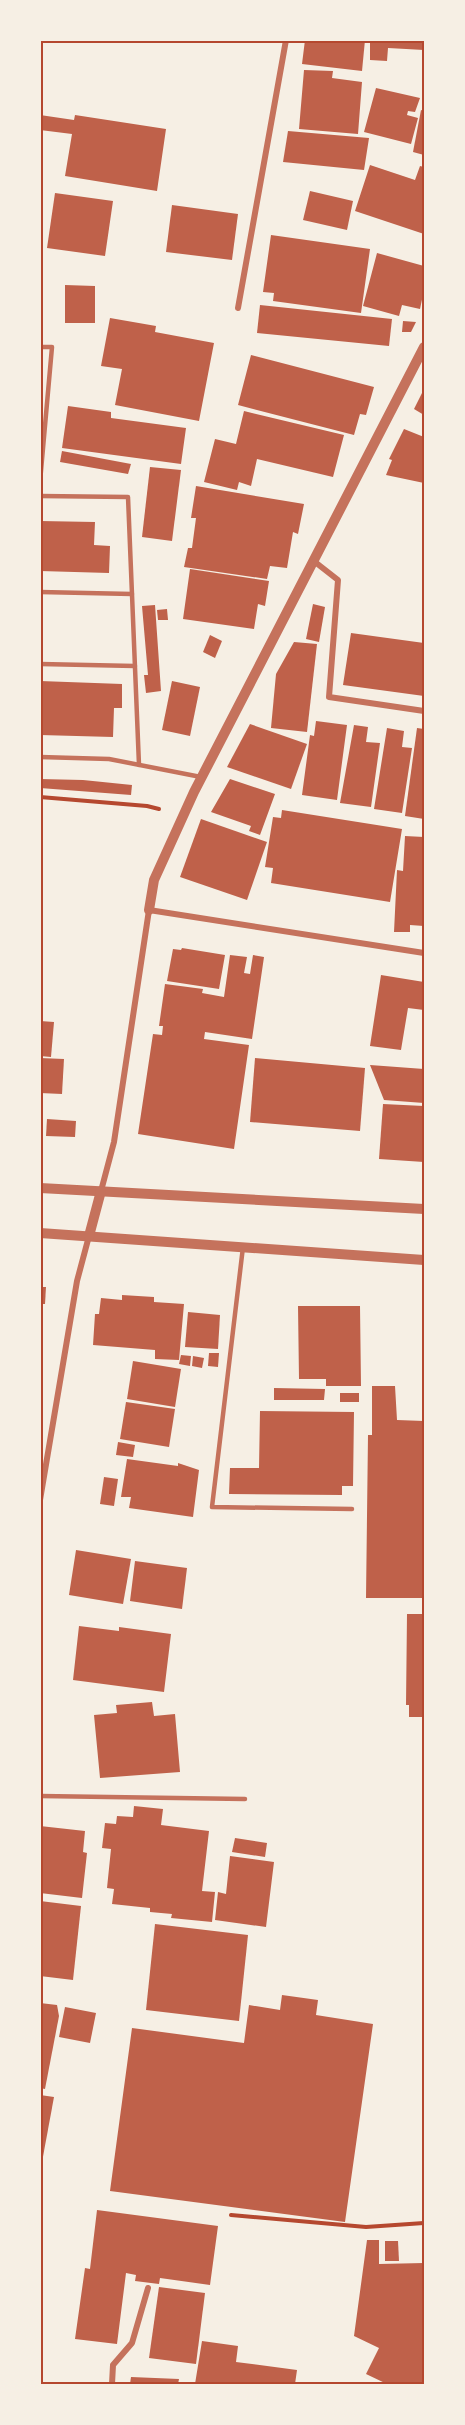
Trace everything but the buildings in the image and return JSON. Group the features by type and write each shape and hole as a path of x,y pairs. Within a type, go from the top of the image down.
{"street":[{"path":"238,308 286,40"},
{"path":"40,1500 77,1281 114,1142 154,880 201,777 315,562 424,347"},
{"path":"315,562 338,580 329,697 424,711"},
{"path":"149,910 424,953"},
{"path":"40,1188 424,1209"},
{"path":"40,1233 424,1260"},
{"path":"112,2385 113,2365 132,2343 148,2288"}],"lane":[{"path":"40,347 52,347 40,482"},
{"path":"40,496 128,497 139,765"},
{"path":"40,592 132,594"},
{"path":"40,664 135,666"},
{"path":"40,757 109,759 201,777"},
{"path":"243,1247 241,1283 212,1507 352,1509"},
{"path":"40,1796 245,1799"}],"path":[{"path":"40,797 147,806 183,816"},
{"path":"231,2215 366,2227 424,2223"}]}
